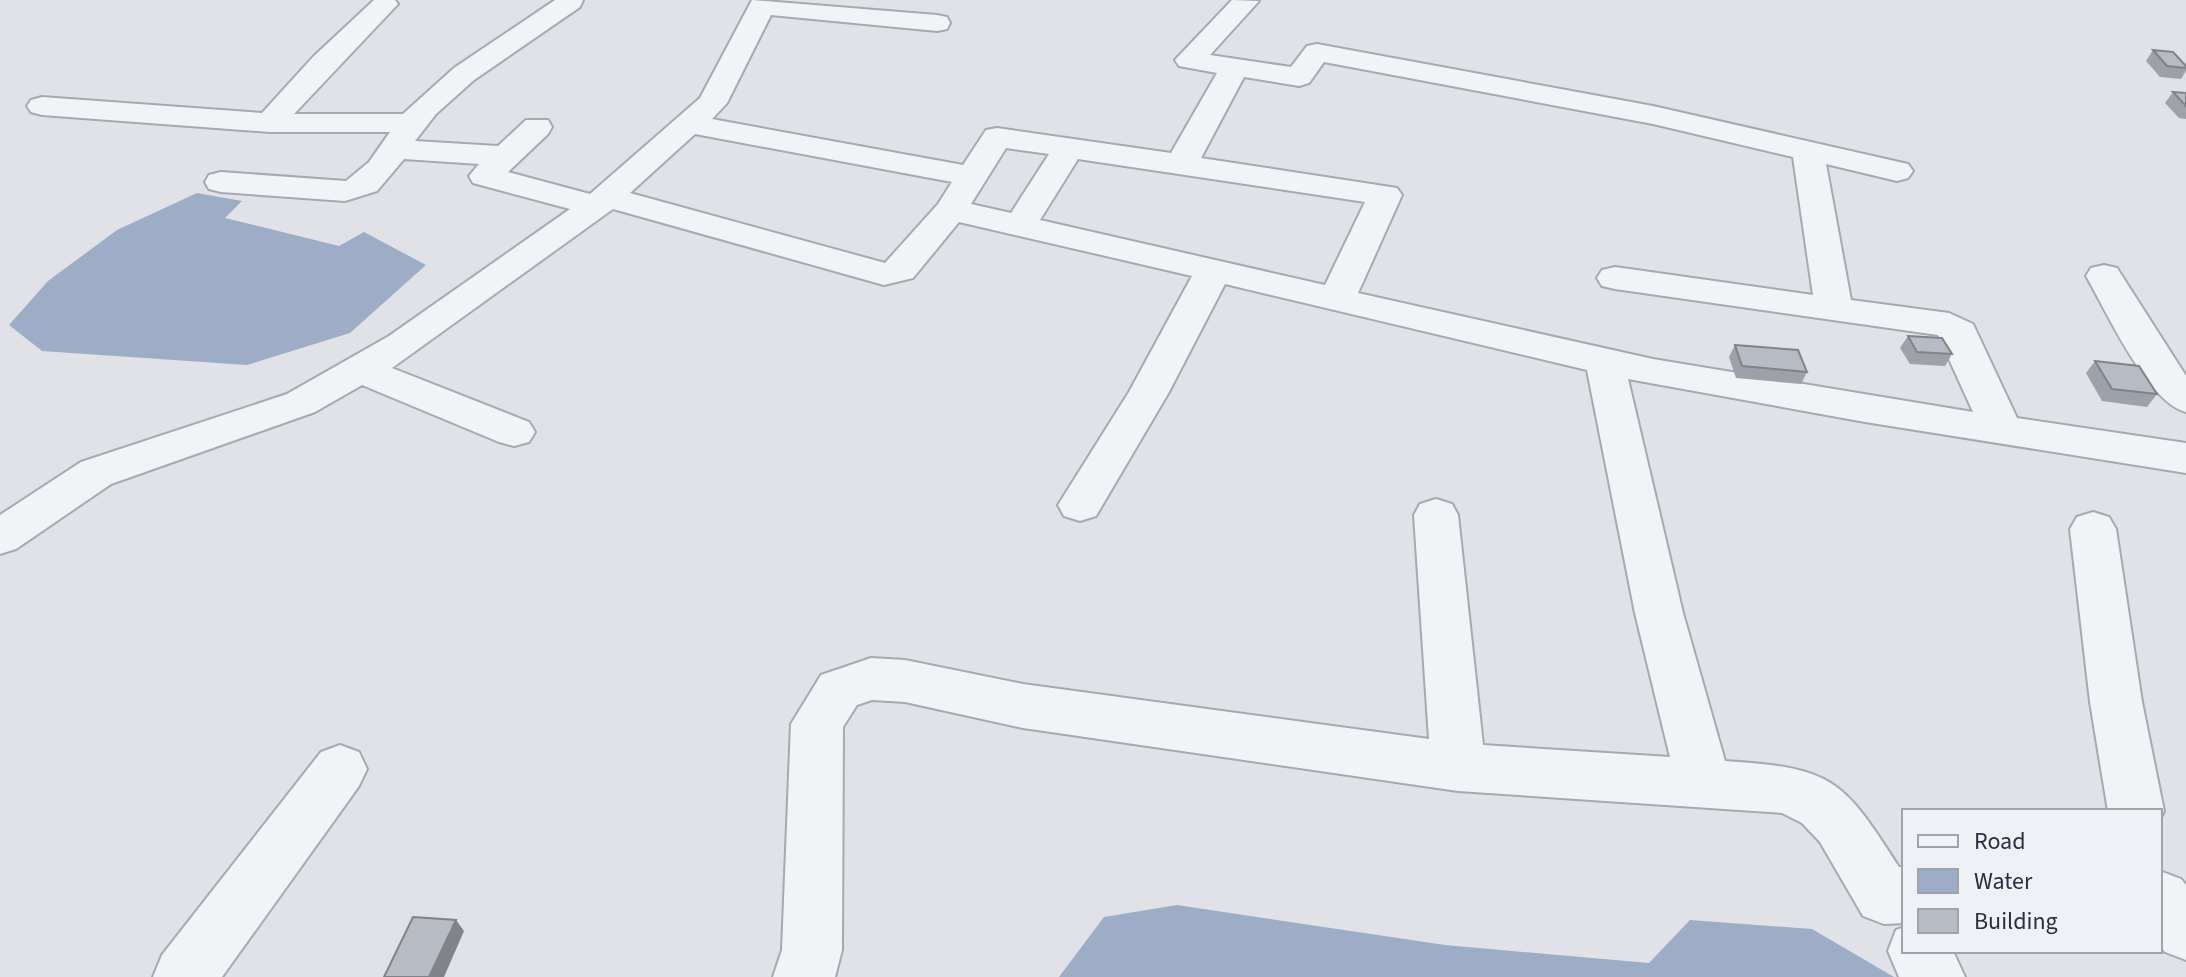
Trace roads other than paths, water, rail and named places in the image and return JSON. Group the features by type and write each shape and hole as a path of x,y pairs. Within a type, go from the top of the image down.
{"street":[{"path":"221,182 346,191 363,184 435,99 571,1"},
{"path":"1246,1 1189,60 1299,77 1317,52 1653,115 1897,171"},
{"path":"0,537 96,473 301,403 403,345 601,202 712,103 764,3 937,23"},
{"path":"270,123 323,63 385,4"},
{"path":"1181,165 1235,67"},
{"path":"42,106 403,136 505,156"},
{"path":"689,124 971,176"},
{"path":"537,127 485,176 601,202 884,274 900,270 951,210 997,137 1385,195 1337,299"},
{"path":"1021,224 1068,150"},
{"path":"1808,150 1834,307"},
{"path":"951,210 1337,299 1460,333 1605,363 2186,458"},
{"path":"1080,505 1149,392 1214,270"},
{"path":"2104,276 2170,383 2186,399"},
{"path":"1615,278 1949,325 1959,332 2001,429"},
{"path":"1605,363 1659,613 1703,781"},
{"path":"360,370 514,432"},
{"path":"1436,515 1458,767"},
{"path":"2093,529 2116,702 2136,809"},
{"path":"804,977 812,950 817,724 839,690 871,679 905,681 1023,706 1458,767 1788,789 1822,805 1840,824 1897,906"},
{"path":"184,977 340,769"},
{"path":"2162,901 2186,931"},
{"path":"1919,953 1934,977"}],"water":[{"path":"197,193 242,201 225,218 339,246 364,232 426,265 350,333 247,365 42,351 9,325 48,281 117,230"},
{"path":"1177,905 1445,945 1649,963 1690,920 1812,929 1894,977 1059,977 1104,917"}]}
